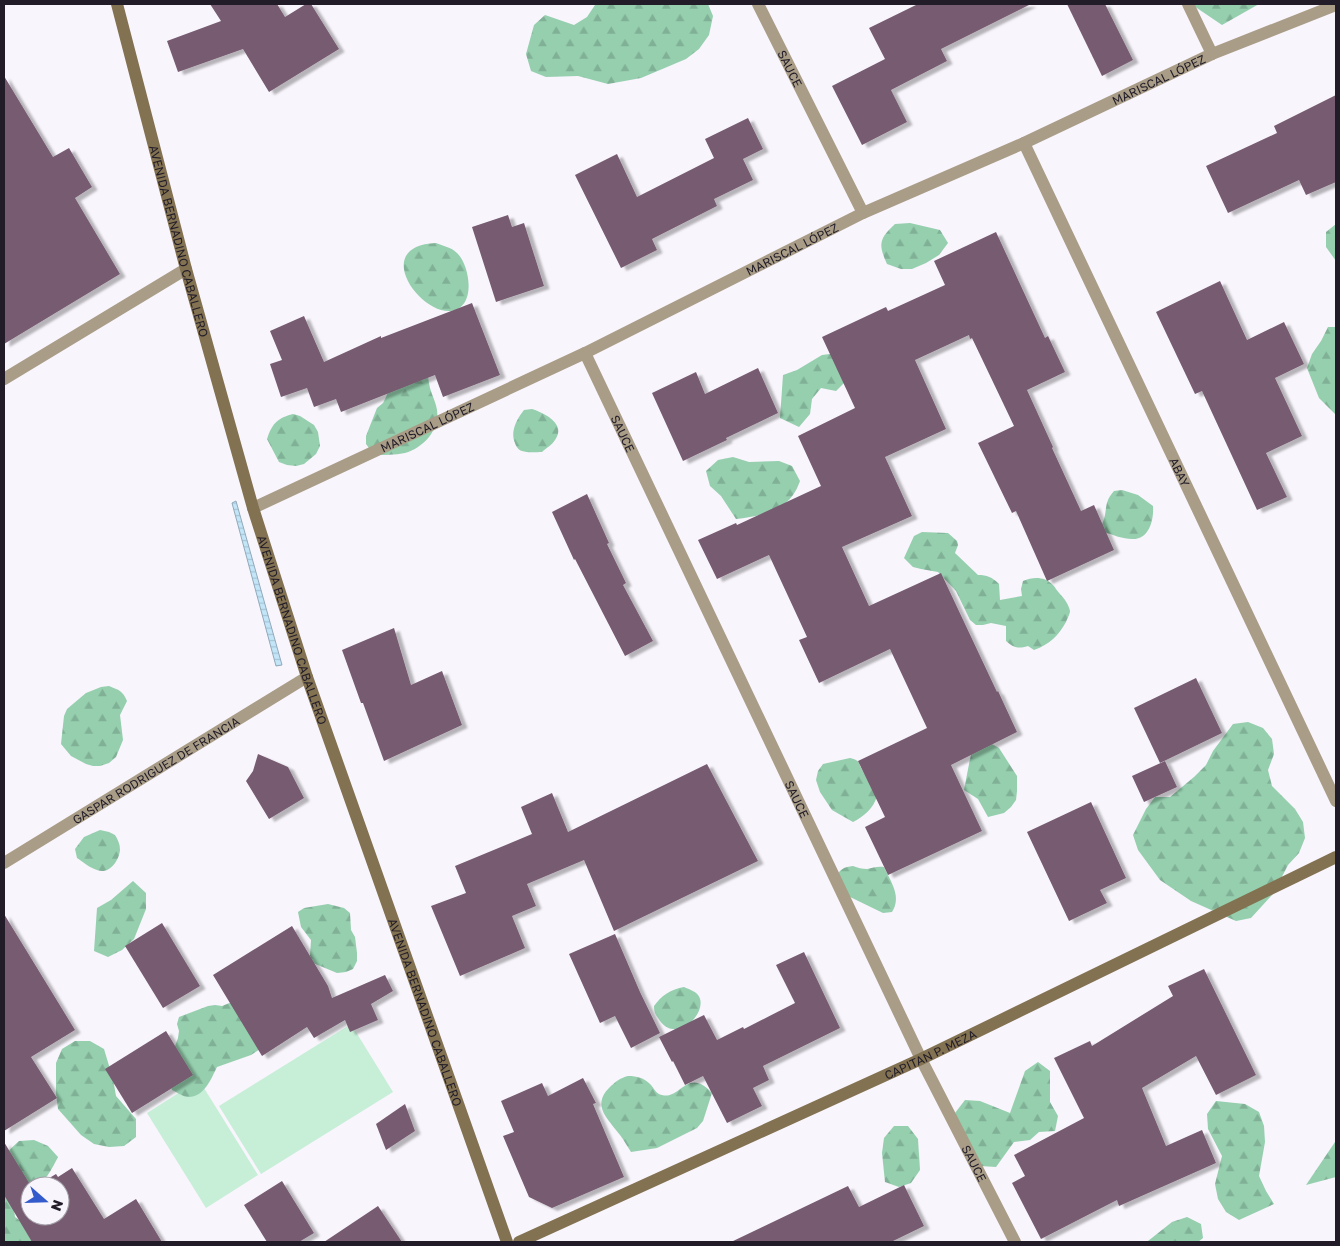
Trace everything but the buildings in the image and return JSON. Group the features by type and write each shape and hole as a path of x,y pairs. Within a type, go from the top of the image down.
{"street":[{"name":"AVENIDA BERNADINO CABALLERO","path":"117,4 186,269 253,508 307,678 507,1242"},
{"name":"SAUCE","path":"758,4 863,213"},
{"path":"1188,4 1212,54"},
{"name":"MARISCAL LÓPEZ","path":"253,508 586,353 863,213 1024,143 1212,54 1336,5"},
{"name":"ABAY","path":"1024,143 1336,801"},
{"path":"4,379 186,269"},
{"name":"SAUCE","path":"586,353 920,1059 1015,1242"},
{"name":"GASPAR RODRIGUEZ DE FRANCIA","path":"4,863 307,678"},
{"name":"CAPITAN P. MEZA","path":"519,1242 920,1059 1336,857"}],"green space":[{"path":"594,4 708,4 713,16 709,35 699,49 686,59 641,78 608,84 578,76 546,77 531,71 526,54 534,25 545,15 574,25 587,17"},
{"path":"1191,4 1259,4 1222,25"},
{"path":"910,223 940,230 948,243 939,255 912,269 901,269 887,264 881,247 883,238 895,224"},
{"path":"1336,224 1336,261 1326,247 1326,232"},
{"path":"436,243 450,248 457,253 462,259 468,276 468,294 465,302 459,308 451,311 439,309 426,302 415,292 407,279 404,267 406,255 417,247"},
{"path":"1328,327 1336,327 1336,415 1319,398 1307,368 1312,354"},
{"path":"838,353 847,380 836,391 821,388 812,399 810,414 799,427 780,418 783,375 797,370 822,355"},
{"path":"426,361 430,388 437,410 436,424 433,431 424,442 412,451 374,455 366,444 366,436 377,408 383,403 392,382"},
{"path":"532,409 548,416 558,429 555,440 542,452 524,452 518,449 514,439 515,425 519,417 524,410"},
{"path":"293,414 314,425 318,432 320,446 316,454 304,464 296,466 279,462 267,439 276,422 283,417"},
{"path":"733,457 749,462 779,461 792,466 800,481 793,495 782,506 768,513 736,519 721,496 710,486 706,471 718,460"},
{"path":"1122,490 1138,495 1153,506 1153,517 1149,528 1143,536 1138,538 1125,538 1104,532 1101,526 1110,496 1114,491"},
{"path":"922,532 948,533 957,541 958,545 955,553 978,575 989,577 999,584 1000,600 1022,596 1023,581 1038,578 1050,582 1069,606 1069,615 1060,631 1049,642 1034,650 1028,646 1016,647 1006,641 1006,626 991,623 976,625 970,620 956,591 938,572 913,567 904,558 914,536"},
{"path":"109,686 120,691 127,701 120,715 123,740 116,757 109,763 93,766 71,756 61,744 64,716 67,709 86,693"},
{"path":"1248,722 1263,728 1272,739 1274,754 1268,770 1272,786 1295,809 1303,822 1305,838 1299,853 1288,865 1273,894 1251,918 1236,921 1191,901 1160,880 1138,850 1133,835 1146,809 1155,797 1170,797 1206,765 1213,751 1233,724"},
{"path":"992,744 999,748 1017,776 1017,791 1016,800 1011,807 1004,813 988,817 978,799 964,790 972,751"},
{"path":"850,758 859,762 877,796 868,812 853,822 832,810 820,792 816,780 818,771 823,764"},
{"path":"100,830 115,835 119,842 118,858 113,866 106,871 92,868 77,858 75,849 84,837"},
{"path":"853,866 865,869 884,867 896,895 895,906 892,912 883,913 848,896 835,878 842,869"},
{"path":"133,881 146,893 146,909 134,939 122,950 108,957 94,951 97,908 111,900"},
{"path":"328,904 344,908 350,913 357,961 353,969 346,972 337,973 313,963 310,956 311,940 301,927 298,912 304,908"},
{"path":"684,987 698,995 701,1001 700,1009 690,1023 683,1027 675,1029 667,1027 656,1015 654,1006 667,994 675,989"},
{"path":"237,1000 280,1036 251,1055 217,1067 206,1087 198,1094 187,1097 172,1090 167,1075 170,1052 178,1038 177,1024 179,1017 208,1006 222,1006"},
{"path":"351,1024 393,1092 261,1174 219,1106"},
{"path":"75,1041 90,1041 104,1049 116,1096 136,1119 136,1137 124,1146 109,1147 94,1144 81,1135 58,1109 56,1063 62,1049"},
{"path":"1038,1062 1050,1071 1050,1102 1058,1116 1055,1131 1039,1132 1030,1140 1014,1142 996,1167 980,1166 955,1113 965,1100 980,1101 1010,1113 1025,1071"},
{"path":"628,1076 645,1080 662,1095 674,1093 690,1083 703,1086 712,1093 703,1121 697,1128 657,1148 631,1152 607,1118 602,1107 604,1095 609,1088 618,1080"},
{"path":"199,1080 258,1175 206,1208 147,1113"},
{"path":"1216,1101 1245,1104 1259,1112 1264,1126 1265,1142 1259,1176 1274,1204 1239,1220 1226,1212 1218,1199 1215,1184 1222,1156 1208,1129 1207,1114"},
{"path":"894,1126 908,1126 918,1139 920,1170 911,1183 899,1187 885,1182 882,1153 884,1138"},
{"path":"34,1140 48,1146 58,1157 47,1176 20,1176 20,1195 13,1202 15,1217 20,1220 20,1226 28,1226 40,1242 4,1242 4,1155 19,1141"},
{"path":"1335,1142 1336,1177 1306,1185"},
{"path":"1187,1217 1201,1224 1203,1238 1198,1242 1148,1242 1172,1222"}],"water":[{"path":"236,501 282,665 276,666 232,503"}]}
